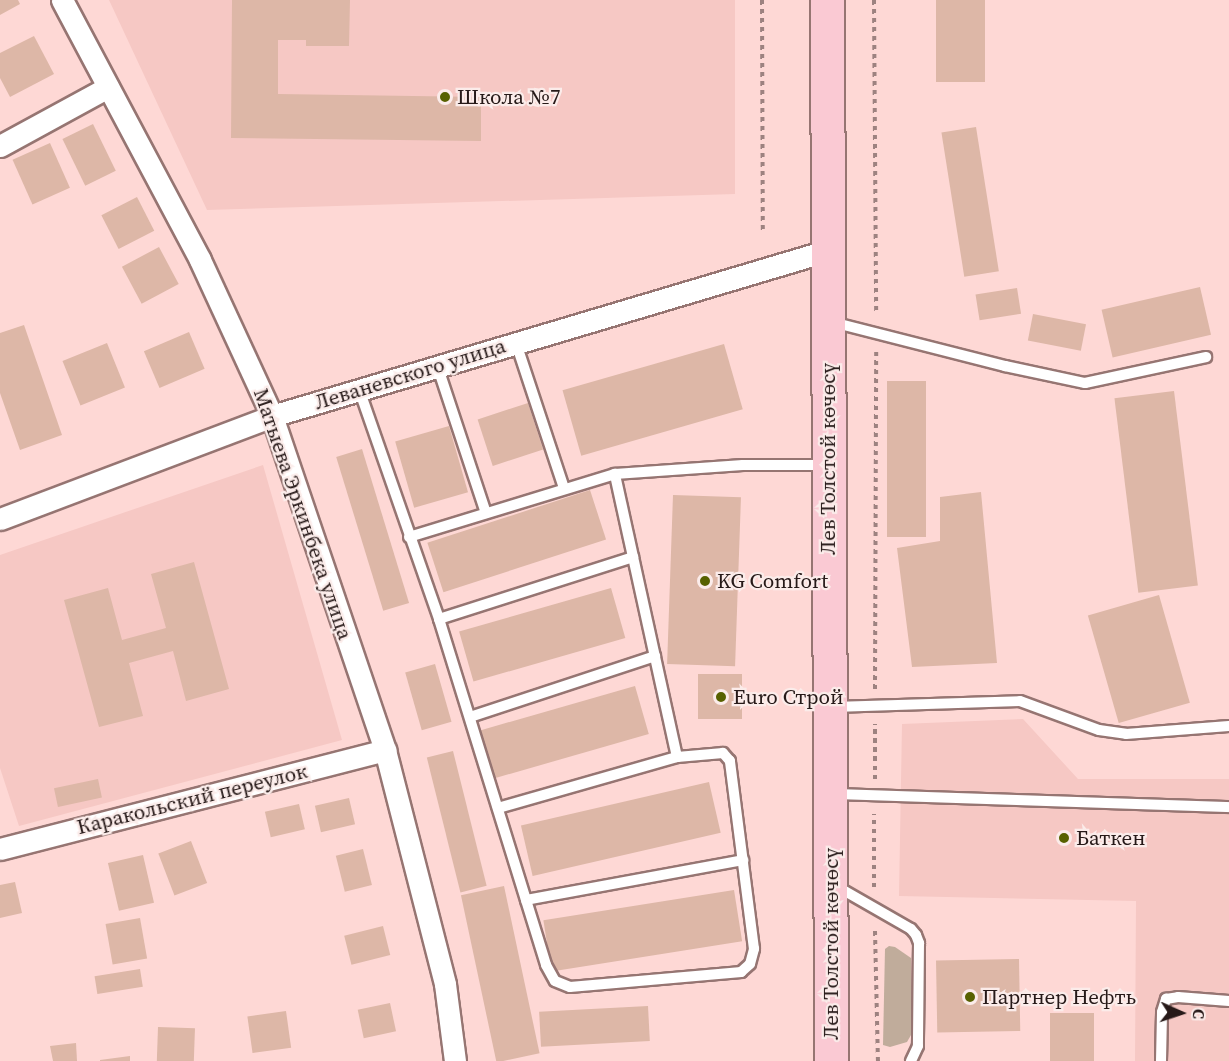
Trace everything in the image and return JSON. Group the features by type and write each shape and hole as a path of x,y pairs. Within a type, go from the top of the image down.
{"main road":[{"name":"Лев Толстой көчөсү","path":"827,0 826,251 831,1061"}],"street":[{"name":"Матыева Эркинбека улица","path":"62,0 200,260 272,416 385,750 445,984 455,1061"},
{"path":"0,146 108,87"},
{"name":"Леваневского улица","path":"0,519 272,416 826,251"},
{"name":"Каракольский переулок","path":"0,849 385,750"}],"lane":[{"path":"827,321 1005,366 1085,383 1206,357"},
{"path":"516,343 564,488"},
{"path":"437,365 486,513"},
{"path":"359,389 439,620 546,965 555,981 570,987 741,972 750,964 754,949 743,860 730,761 723,753 677,757 498,808"},
{"path":"409,537 615,474 743,465 828,465"},
{"path":"615,474 677,757"},
{"path":"439,620 633,556"},
{"path":"470,717 655,656"},
{"path":"830,707 1020,701 1099,730 1126,734 1229,726"},
{"path":"830,794 1229,807"},
{"path":"526,900 743,860"},
{"path":"831,883 911,929 919,943 918,1046 911,1061"},
{"path":"1161,1061 1162,1012 1166,999 1178,997 1229,1001"}],"path":[{"path":"762,0 763,231"},
{"path":"874,0 876,334 874,908 878,1061"}],"shaded area":[{"name":"Школа №7","path":"109,0 735,0 735,194 207,210"},
{"path":"263,465 342,740 19,826 0,768 0,555"},
{"name":"Баткен","path":"1023,719 1078,779 1229,779 1229,1061 1135,1061 1136,901 899,896 902,724"},
{"path":"889,946 895,947 911,958 911,1035 907,1042 890,1047 883,1045 885,949"}],"building":[{"path":"0,0 18,0 20,4 0,15"},
{"path":"232,0 350,0 349,46 306,46 306,40 278,40 278,94 481,97 481,141 231,138"},
{"path":"936,0 985,0 985,82 936,82"},
{"path":"34,36 54,74 10,97 0,78 0,53"},
{"path":"93,124 116,171 85,186 62,139"},
{"path":"976,127 999,271 964,277 941,132"},
{"path":"50,143 70,188 32,204 13,160"},
{"path":"137,197 154,231 119,249 101,215"},
{"path":"159,247 179,284 142,304 122,267"},
{"path":"1200,287 1211,335 1113,357 1102,310"},
{"path":"1017,288 1021,314 980,320 976,295"},
{"path":"1033,314 1086,324 1081,351 1028,341"},
{"path":"24,325 62,435 20,450 0,393 0,333"},
{"path":"189,332 205,369 160,388 144,351"},
{"path":"107,343 125,388 80,405 62,361"},
{"path":"724,344 743,409 581,456 563,390"},
{"path":"887,381 926,381 926,537 887,537"},
{"path":"1174,391 1198,586 1138,593 1114,398"},
{"path":"528,403 543,450 493,466 478,419"},
{"path":"449,426 468,492 414,508 395,441"},
{"path":"362,449 409,603 383,611 336,457"},
{"path":"590,490 606,539 443,592 427,543"},
{"path":"981,492 997,663 912,667 897,548 940,541 940,497"},
{"name":"KG Comfort","path":"673,495 741,497 735,666 667,664"},
{"path":"194,562 229,689 186,701 173,651 129,663 143,716 99,727 64,600 108,588 122,640 166,628 151,574"},
{"path":"611,588 625,638 473,682 459,632"},
{"path":"1159,595 1190,703 1119,723 1088,615"},
{"path":"435,664 452,722 422,730 405,673"},
{"path":"698,674 742,674 742,719 698,719"},
{"path":"635,686 649,734 492,779 478,731"},
{"path":"453,751 487,886 460,892 427,758"},
{"path":"98,779 102,798 58,807 54,788"},
{"path":"709,782 721,833 533,876 521,825"},
{"path":"349,798 355,824 321,832 315,806"},
{"path":"299,804 305,829 271,837 265,812"},
{"path":"191,841 207,883 174,896 158,854"},
{"path":"363,849 372,885 345,892 336,856"},
{"path":"143,855 154,903 119,911 108,863"},
{"path":"15,882 22,913 0,918 0,885"},
{"path":"504,886 540,1053 496,1061 461,895"},
{"path":"734,890 742,941 552,972 543,920"},
{"path":"140,918 147,958 113,964 106,924"},
{"path":"383,926 390,955 351,965 344,936"},
{"path":"1019,959 1020,1031 937,1032 936,960"},
{"path":"140,969 143,987 97,994 95,976"},
{"path":"390,1003 396,1031 364,1038 358,1010"},
{"path":"648,1006 650,1041 541,1047 539,1012"},
{"path":"286,1011 291,1048 253,1053 247,1016"},
{"path":"1050,1013 1094,1013 1094,1061 1050,1061"},
{"path":"158,1027 195,1028 194,1061 157,1061"},
{"path":"76,1043 77,1061 53,1061 50,1046"},
{"path":"130,1056 130,1061 100,1061 100,1060"}],"place":[{"name":"Школа №7","path":"445,97"},
{"name":"KG Comfort","path":"705,581"},
{"name":"Euro Строй","path":"721,697"},
{"name":"Баткен","path":"1064,838"},
{"name":"Партнер Нефть","path":"970,997"}]}
